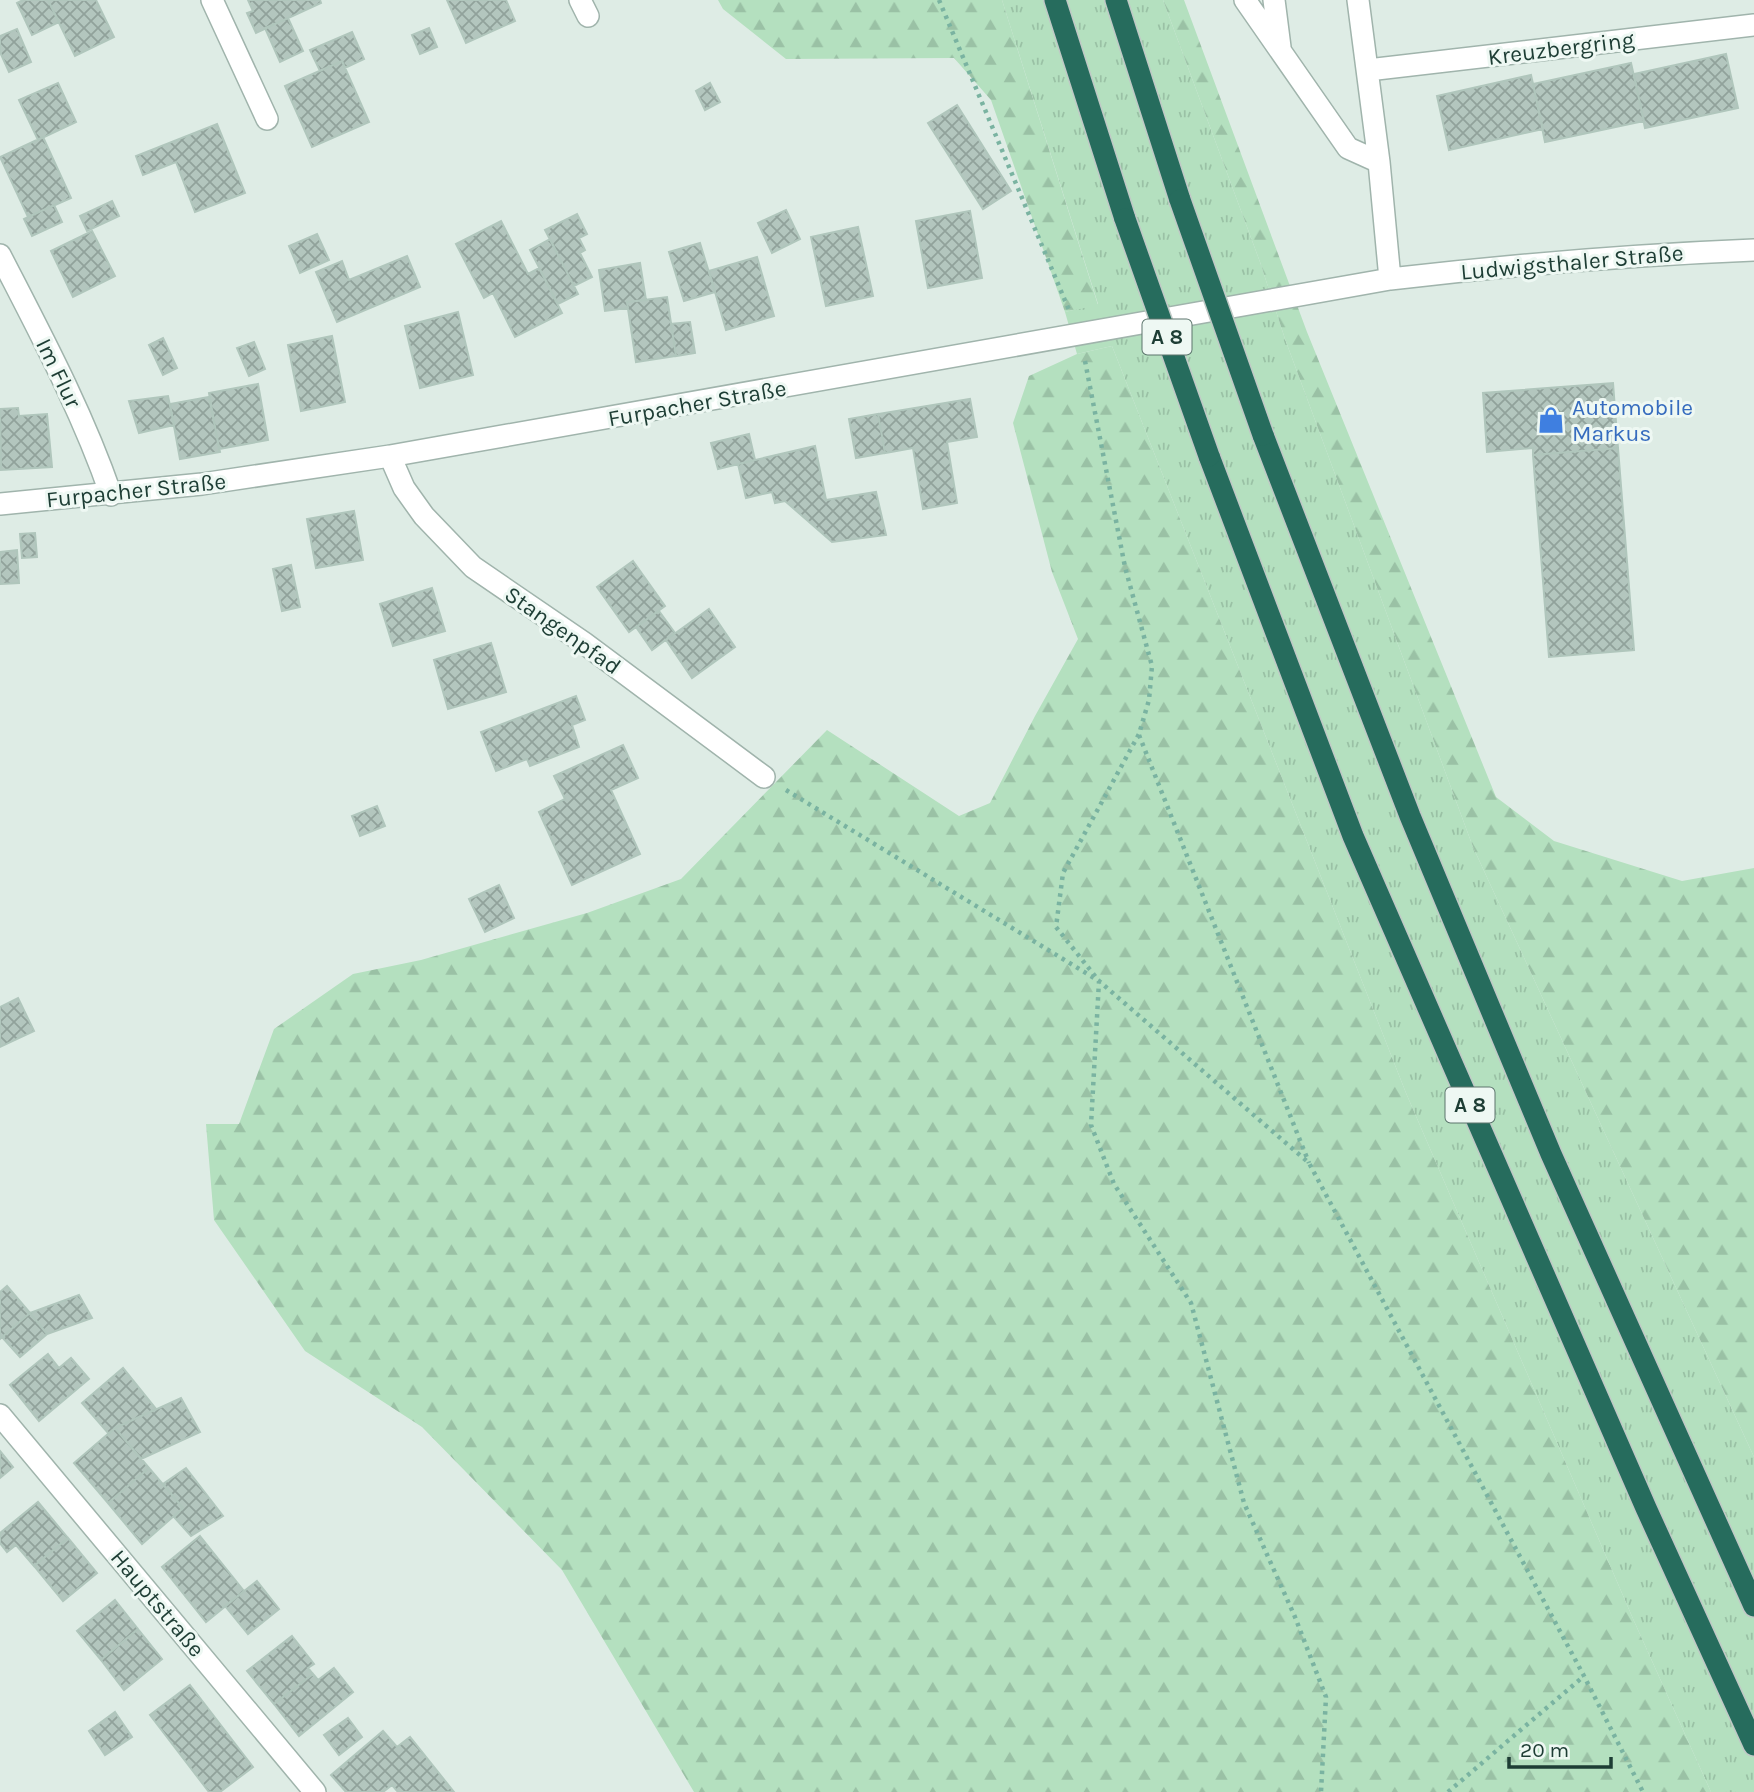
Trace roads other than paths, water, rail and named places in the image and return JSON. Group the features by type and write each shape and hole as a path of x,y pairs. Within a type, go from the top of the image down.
{"highway":[{"name":"A 8","path":"1055,0 1125,219 1209,456 1353,836 1646,1508 1754,1745"},
{"name":"A 8","path":"1116,0 1180,200 1263,435 1410,816 1546,1141 1754,1606"}],"street":[{"path":"212,0 267,119"},
{"path":"1245,0 1348,148 1379,162"},
{"path":"1274,0 1281,52"},
{"path":"1358,0 1379,162 1390,279"},
{"name":"Kreuzbergring","path":"1368,70 1754,25"},
{"name":"Ludwigsthaler Straße","path":"1390,279 1516,264 1648,254 1754,250"},
{"name":"Im Flur","path":"0,255 71,394 111,495"},
{"name":"Furpacher Straße","path":"0,504 111,495 390,456 1390,279"},
{"name":"Stangenpfad","path":"390,456 404,488 424,516 473,567 584,643 764,777"},
{"name":"Hauptstraße","path":"0,1415 316,1792"}],"place":[{"name":"Automobile Markus","path":"1551,420"}]}
